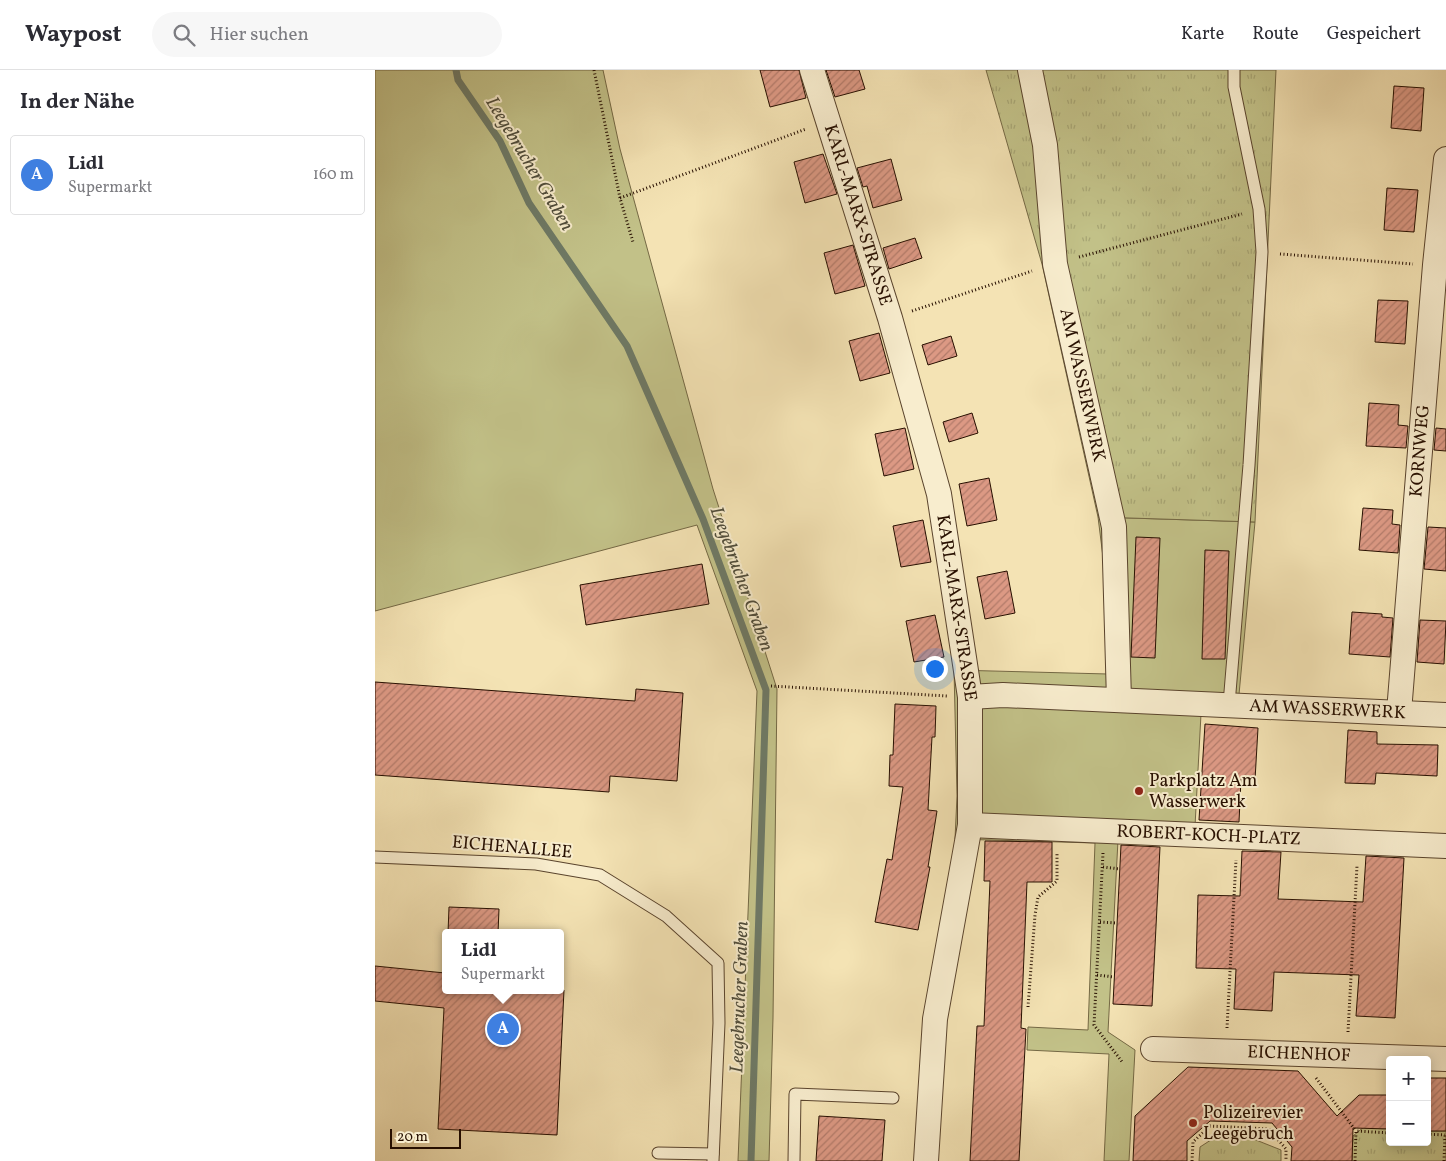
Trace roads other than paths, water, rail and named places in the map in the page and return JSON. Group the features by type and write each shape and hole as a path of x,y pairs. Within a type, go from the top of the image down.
{"street":[{"name":"KARL-MARX-STRASSE","path":"812,70 890,318 939,494 971,697 970,826 935,1019 926,1161"},
{"name":"AM WASSERWERK","path":"1029,70 1045,145 1055,264 1114,527 1119,700"},
{"name":"KORNWEG","path":"1399,712 1435,265 1446,159"},
{"name":"AM WASSERWERK","path":"971,697 1003,695 1446,715"},
{"name":"ROBERT-KOCH-PLATZ","path":"970,826 1446,846"},
{"name":"EICHENHOF","path":"1153,1049 1446,1059"}],"lane":[{"path":"1229,704 1249,465 1262,252 1259,209 1234,87 1234,70"},
{"name":"EICHENALLEE","path":"375,857 535,864 600,875 666,916 718,963 719,1023 713,1158"},
{"path":"794,1161 795,1094 893,1098"},
{"path":"658,1152 713,1158"}],"waterway":[{"name":"Leegebrucher Graben","path":"456,70 458,80 500,141 529,203 627,346 703,519 766,690 751,1161"}],"place":[{"name":"Parkplatz Am Wasserwerk","path":"1139,791"},
{"name":"Lidl","path":"503,1029"},
{"name":"Polizeirevier Leegebruch","path":"1193,1123"}]}
